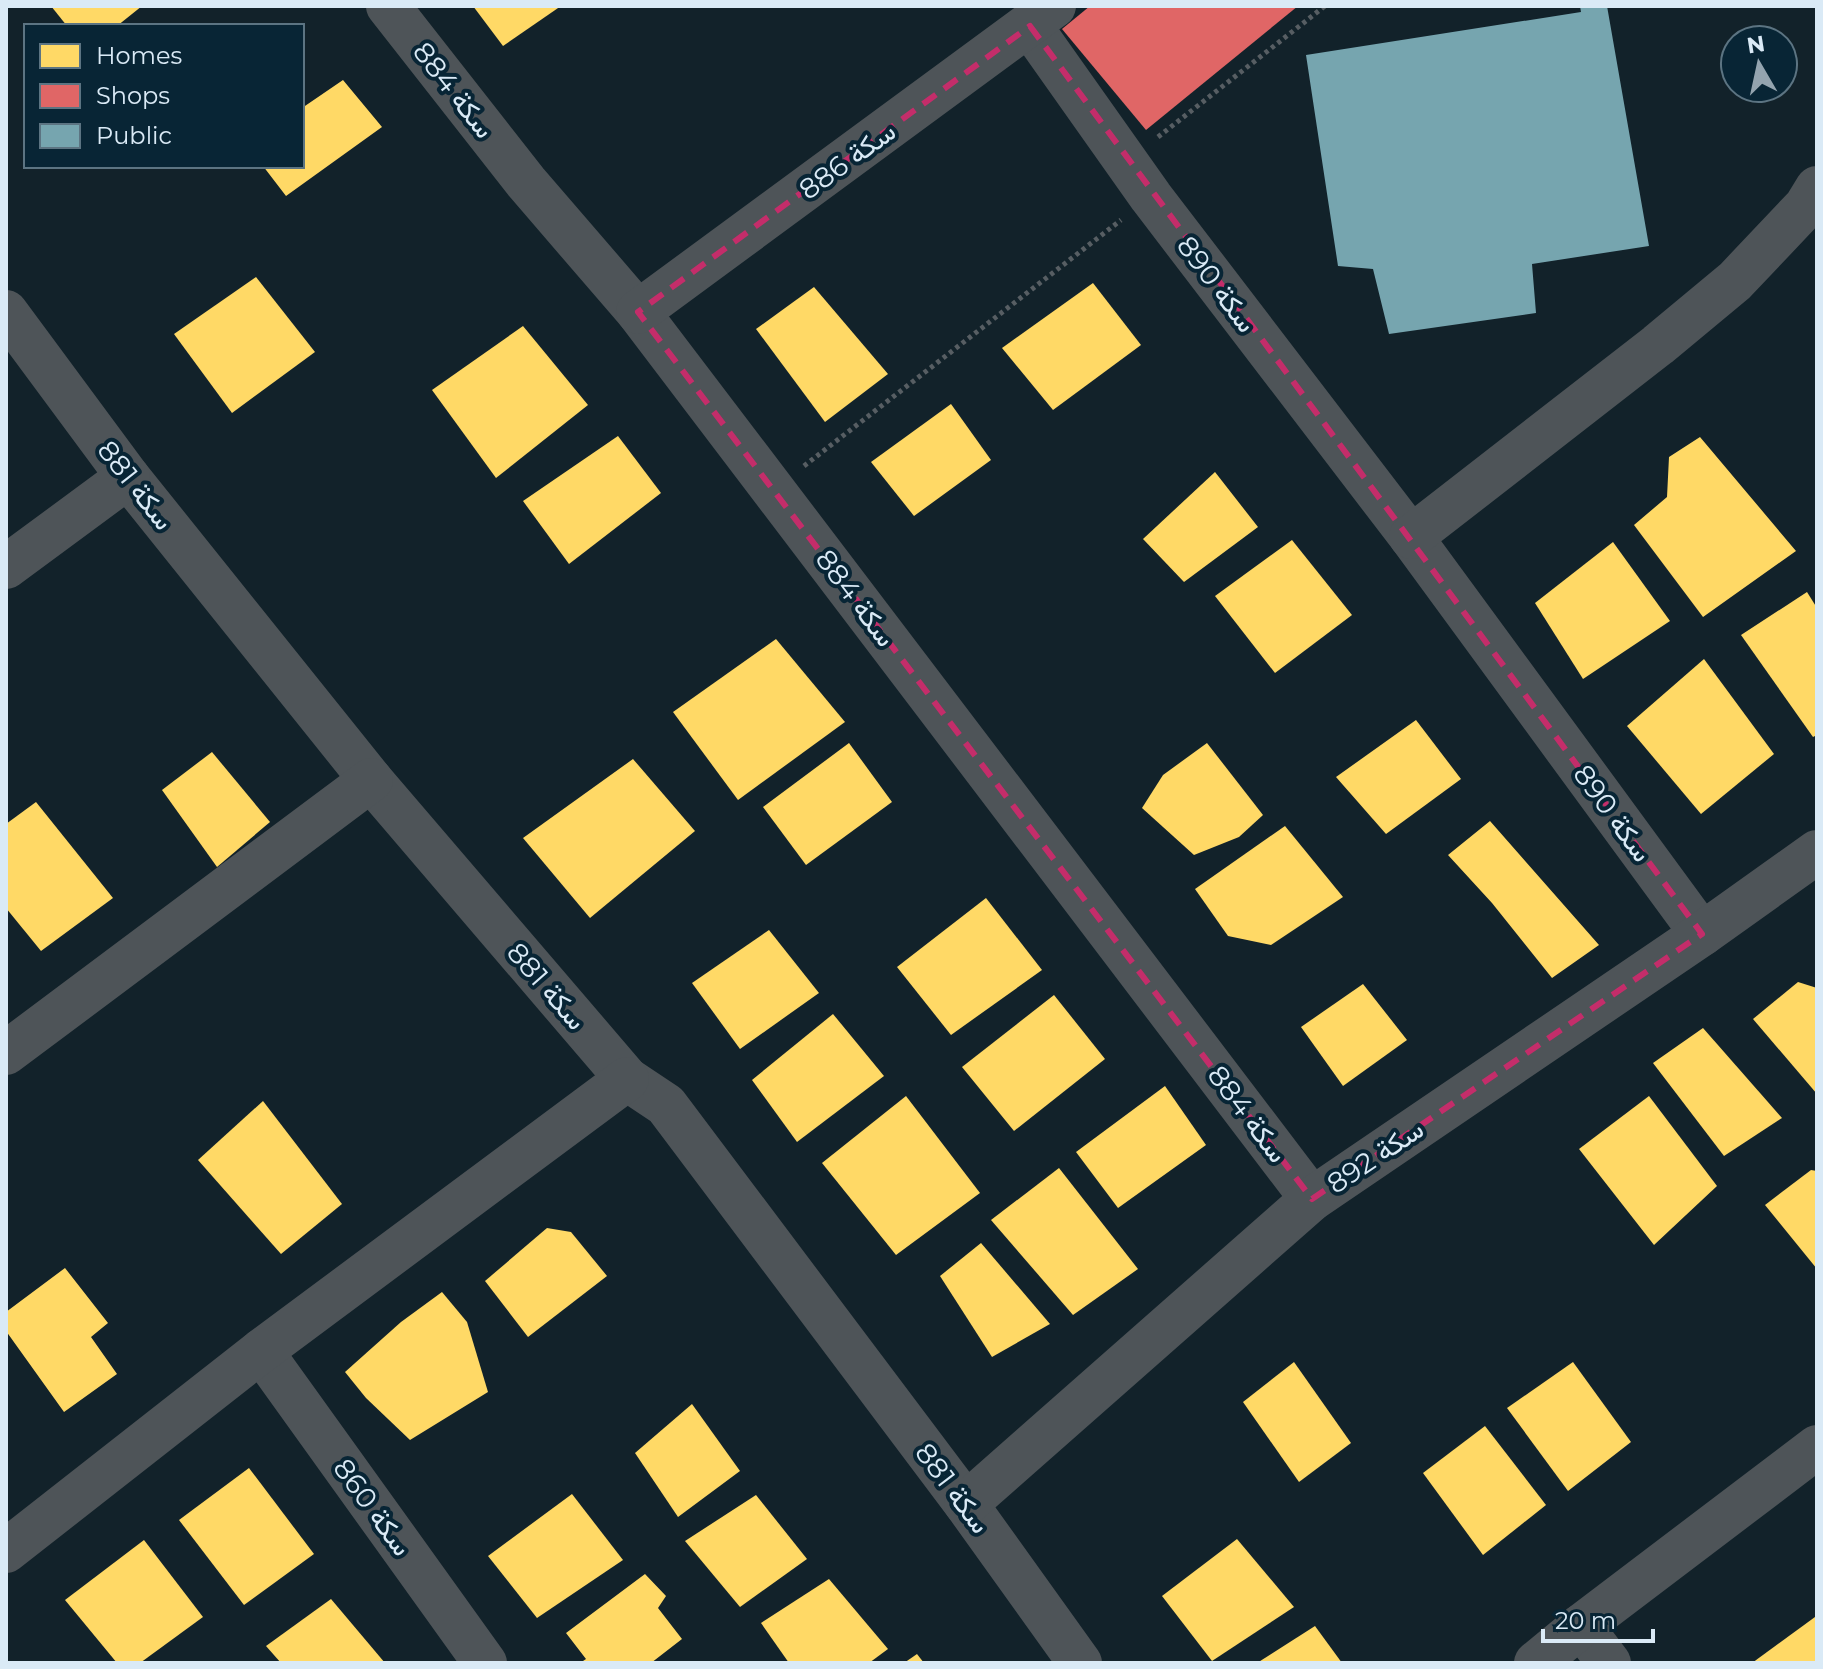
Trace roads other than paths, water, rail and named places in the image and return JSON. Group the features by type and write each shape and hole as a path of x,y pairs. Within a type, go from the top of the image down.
{"street":[{"name":"سكة 884","path":"388,6 526,182 638,312 1312,1199"},
{"name":"سكة 886","path":"638,312 1042,16"},
{"name":"سكة 890","path":"1042,16 1126,162 1151,197 1411,537 1702,934"},
{"path":"1411,537 1658,345 1735,281 1806,206 1817,188"},
{"name":"سكة 881","path":"6,312 128,477 371,780 627,1079 666,1105 966,1504 1080,1663"},
{"path":"6,567 128,477"},
{"path":"6,1053 371,780"},
{"name":"سكة 892","path":"966,1504 1312,1199 1702,934 1817,852"},
{"path":"6,1551 261,1351 627,1079"},
{"name":"سكة 860","path":"261,1351 485,1663"},
{"path":"1536,1663 1817,1447"},
{"path":"1581,1626 1609,1663"}]}
